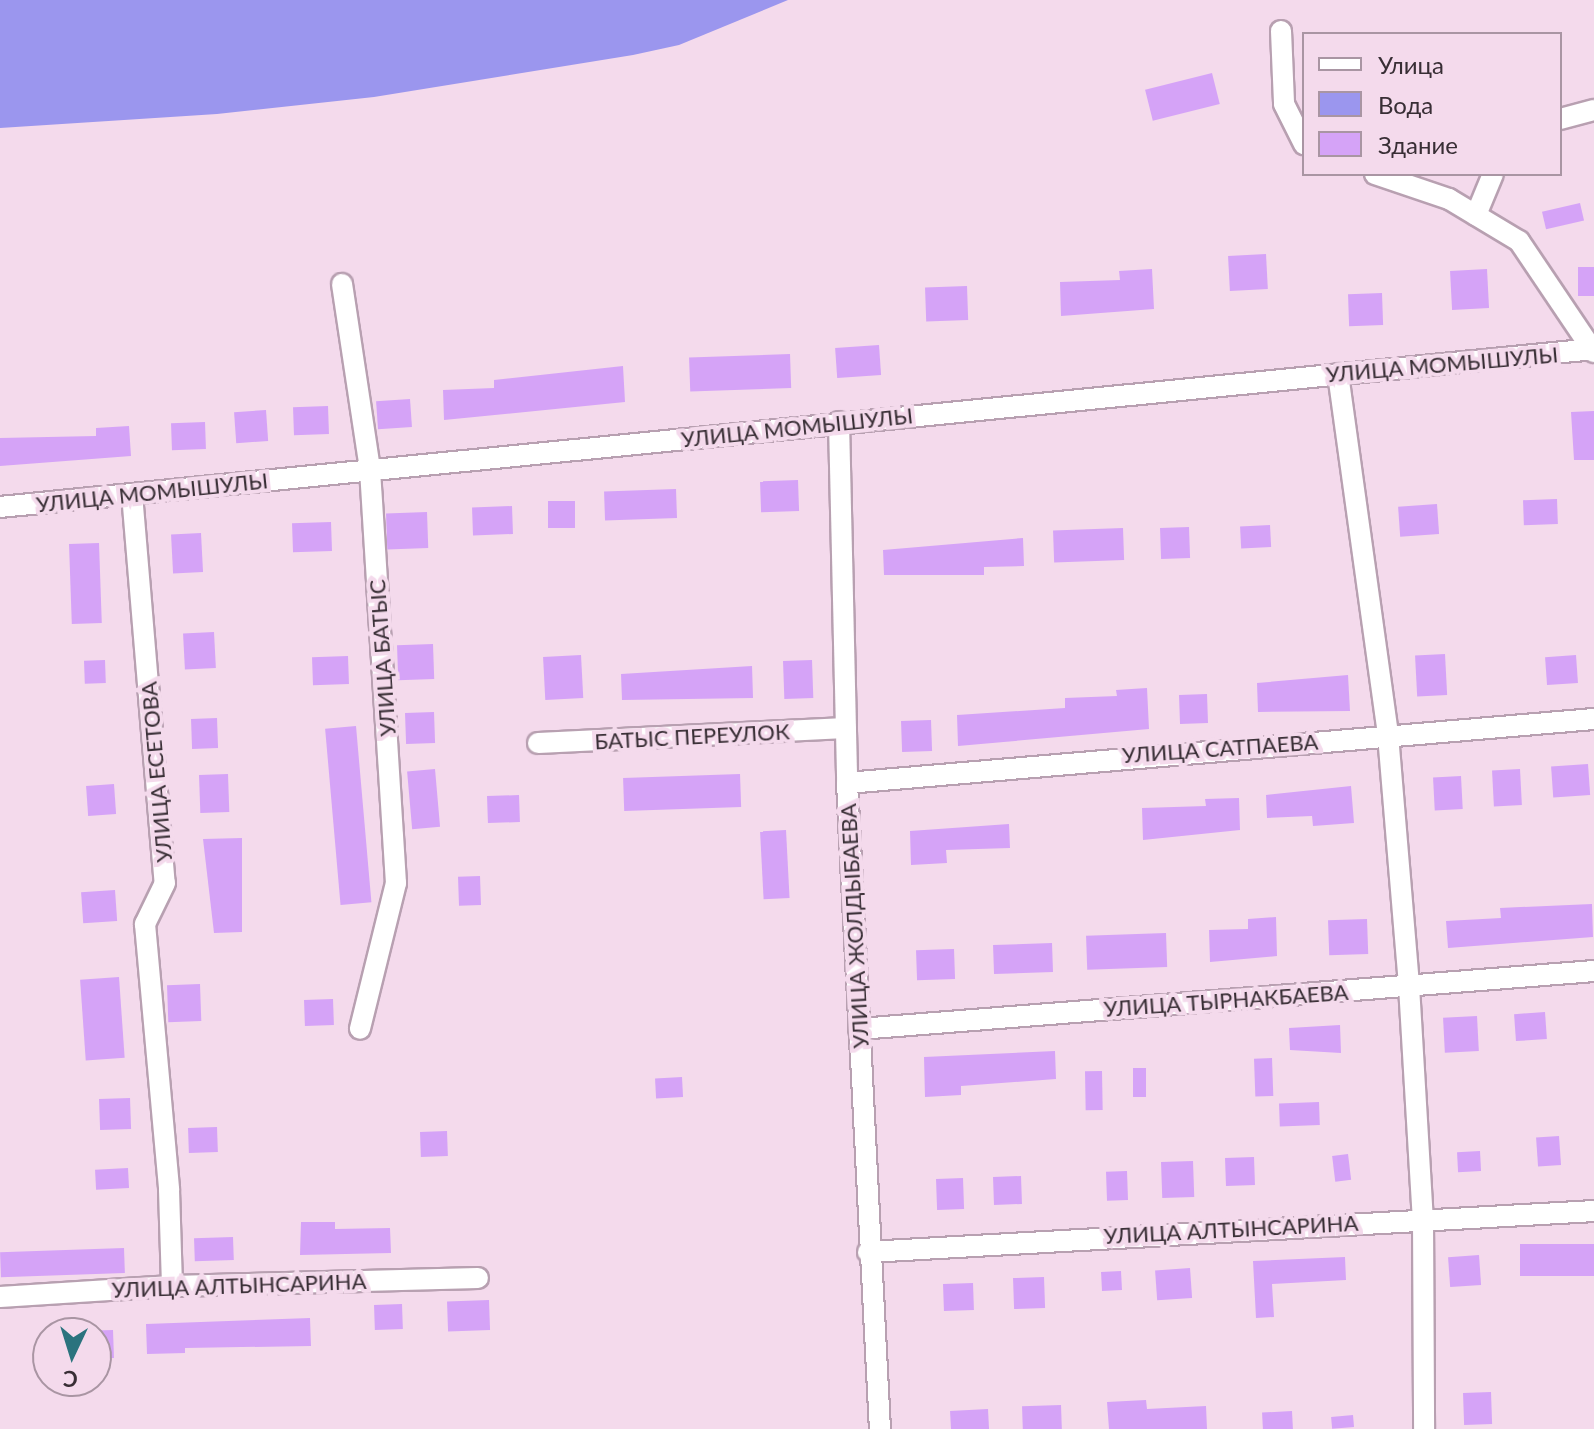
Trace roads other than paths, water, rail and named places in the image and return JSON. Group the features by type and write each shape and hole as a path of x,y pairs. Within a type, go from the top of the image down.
{"street":[{"path":"1281,31 1284,104 1302,140"},
{"path":"1562,118 1594,110"},
{"path":"1381,176 1449,199 1519,241 1593,350"},
{"path":"1476,215 1492,176"},
{"name":"УЛИЦА БАТЫС","path":"342,284 370,470 396,883 360,1029"},
{"name":"УЛИЦА МОМЫШУЛЫ","path":"0,507 1593,350"},
{"path":"1338,374 1388,735 1409,986 1423,1219 1424,1429"},
{"name":"УЛИЦА ЖОЛДЫБАЕВА","path":"839,422 847,783 868,1252 880,1429"},
{"name":"УЛИЦА ЕСЕТОВА","path":"132,494 165,883 145,924 169,1190 172,1286"},
{"name":"УЛИЦА САТПАЕВА","path":"847,783 1594,719"},
{"name":"БАТЫС ПЕРЕУЛОК","path":"538,743 846,728"},
{"name":"УЛИЦА ТЫРНАКБАЕВА","path":"859,1029 1594,971"},
{"name":"УЛИЦА АЛТЫНСАРИНА","path":"868,1252 1594,1211"},
{"name":"УЛИЦА АЛТЫНСАРИНА","path":"0,1297 172,1286 478,1278"}],"water":[{"path":"0,0 788,0 679,45 633,55 374,97 217,114 0,128"}]}
